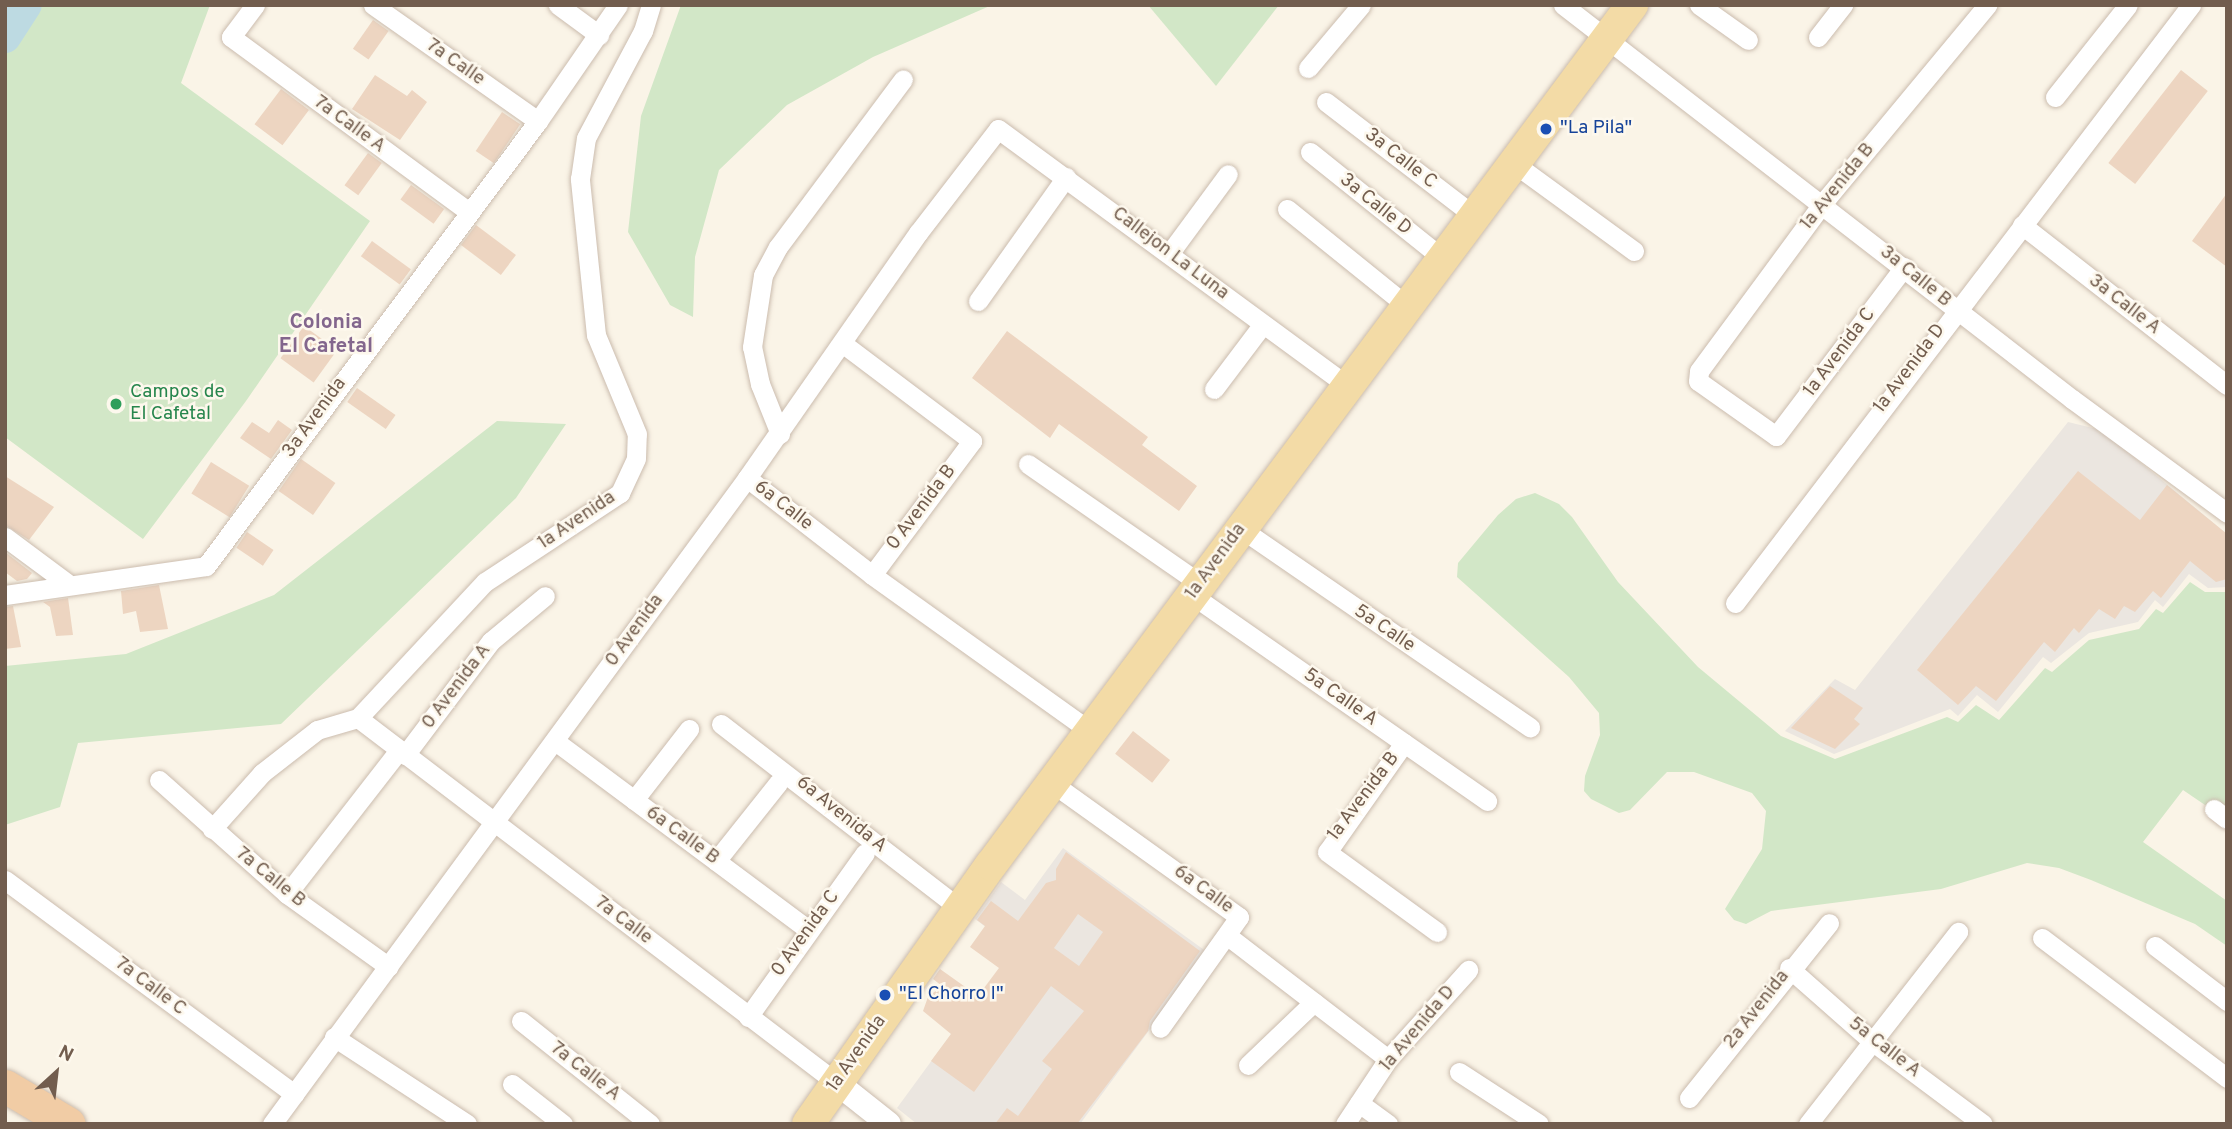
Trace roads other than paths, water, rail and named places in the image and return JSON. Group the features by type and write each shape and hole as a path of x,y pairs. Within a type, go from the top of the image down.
{"highway":[{"path":"5,1086 69,1124"},
{"path":"5,1111 28,1124"}],"main road":[{"name":"1a Avenida","path":"808,1124 959,908 1441,257 1632,5"}],"street":[{"name":"7a Calle A","path":"255,5 231,37 468,211"},
{"name":"7a Calle","path":"373,5 538,121"},
{"path":"558,5 599,35"},
{"name":"3a Avenida","path":"5,595 67,583 206,566 468,211 538,121 618,5"},
{"name":"1a Avenida","path":"212,829 262,773 308,737 358,718 485,582 620,493 636,458 637,434 596,335 580,179 586,138 643,31 650,5"},
{"path":"1308,68 1361,5"},
{"name":"3a Calle B","path":"1563,5 1955,309 2227,513"},
{"path":"1699,5 1748,40"},
{"path":"1818,37 1843,5"},
{"name":"1a Avenida B","path":"1774,437 1698,382 1697,376 1822,204 1987,5"},
{"path":"2055,97 2128,5"},
{"name":"1a Avenida D","path":"1735,603 1955,309 2191,5"},
{"path":"780,434 760,384 752,347 763,275 778,247 903,79"},
{"name":"3a Calle C","path":"1326,102 1473,215"},
{"name":"Callejon La Luna","path":"992,134 998,129 1006,131 1348,386"},
{"name":"0 Avenida","path":"272,1124 780,434 992,134"},
{"name":"3a Calle D","path":"1310,152 1441,257"},
{"path":"1512,162 1634,251"},
{"path":"1169,254 1228,174"},
{"path":"978,301 1066,177"},
{"path":"1287,209 1406,305"},
{"name":"3a Calle A","path":"2022,225 2227,385"},
{"name":"1a Avenida C","path":"1774,437 1904,267"},
{"path":"1213,389 1263,324"},
{"name":"0 Avenida B","path":"842,343 972,441 872,575"},
{"path":"1028,464 1196,589"},
{"name":"6a Calle","path":"747,478 872,575 1090,731"},
{"name":"5a Calle","path":"1240,528 1530,727"},
{"path":"5,537 67,583"},
{"name":"5a Calle A","path":"1196,589 1488,801"},
{"name":"0 Avenida A","path":"287,894 491,641 545,596"},
{"name":"7a Calle","path":"358,718 889,1124"},
{"name":"6a Avenida A","path":"721,724 959,908"},
{"path":"634,800 689,729"},
{"name":"6a Calle B","path":"555,741 809,930"},
{"name":"1a Avenida B","path":"1405,743 1327,852 1437,932"},
{"name":"7a Calle B","path":"159,780 287,894 389,967"},
{"path":"716,861 778,783"},
{"name":"6a Calle","path":"1052,783 1238,914 1228,937 1388,1059"},
{"name":"0 Avenida C","path":"748,1017 865,853"},
{"name":"7a Calle C","path":"5,880 294,1094"},
{"name":"2a Avenida","path":"1689,1098 1789,968 1829,923"},
{"path":"1808,1124 1958,932"},
{"path":"1160,1028 1228,937"},
{"path":"2042,938 2227,1078"},
{"path":"2155,946 2227,1001"},
{"name":"5a Calle A","path":"1789,968 1873,1042 1983,1124"},
{"name":"1a Avenida D","path":"1345,1124 1388,1059 1468,970"},
{"path":"1248,1065 1314,1002"},
{"name":"7a Calle A","path":"520,1021 650,1124"},
{"path":"334,1037 467,1124"},
{"path":"1460,1072 1539,1124"},
{"path":"512,1084 563,1124"},
{"path":"1359,1103 1388,1124"}],"waterway":[{"path":"5,37 26,5"}],"place":[{"name":"\"La Pila\"","path":"1546,129"},
{"name":"Campos de El Cafetal","path":"116,404"},
{"name":"\"El Chorro I\"","path":"885,995"}],"district":[{"name":"Colonia El Cafetal","path":"326,335"}]}
